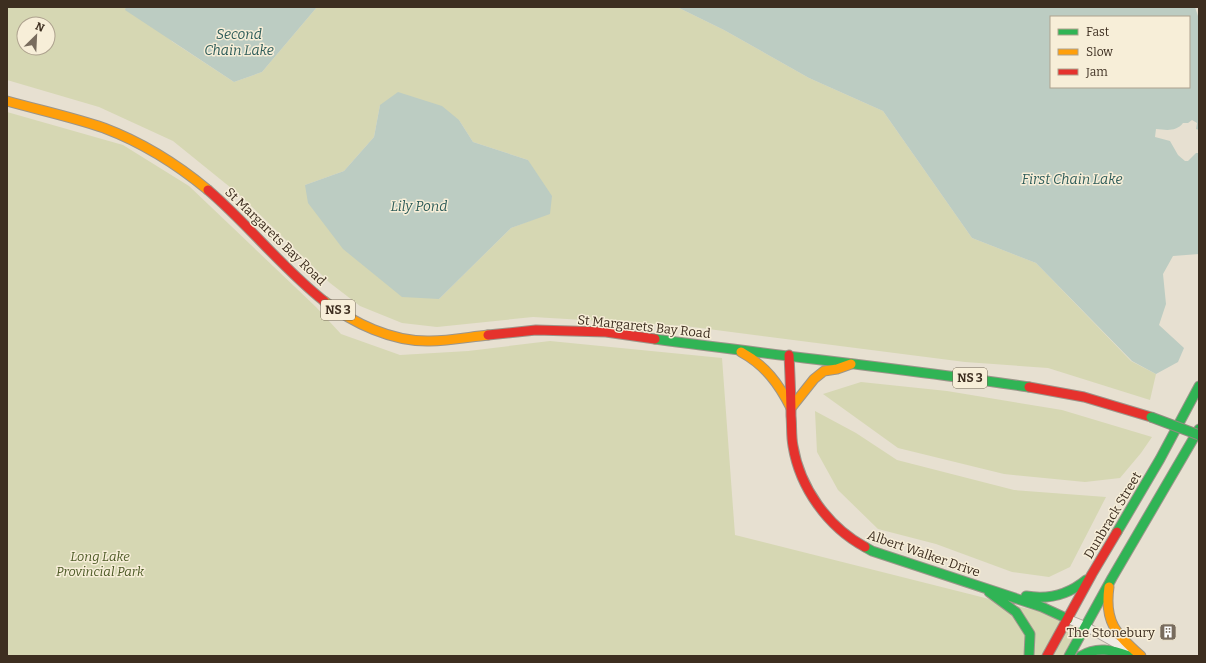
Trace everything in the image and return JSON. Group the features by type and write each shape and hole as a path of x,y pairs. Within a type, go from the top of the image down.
{"main road":[{"name":"St Margarets Bay Road","path":"7,101 103,129 140,145 175,166 223,203 279,260 320,297 349,318 380,332 404,338 429,341 536,330 606,332 730,349 855,363 1050,390 1084,397 1151,416 1199,435"},
{"path":"730,349 748,356 770,373 792,408 814,379 824,371 838,369 855,363"},
{"name":"Albert Walker Drive","path":"789,355 792,439 799,469 812,497 826,516 837,527 855,541 872,551 1042,607 1068,619"},
{"name":"Dunbrack Street","path":"1047,656 1092,574 1160,459 1199,386"},
{"path":"1069,656 1112,578 1199,429"},
{"path":"980,586 1032,597 1058,597 1073,591 1092,574"},
{"path":"1112,578 1108,596 1111,623 1116,634 1141,656"},
{"path":"980,586 1016,612 1030,634 1029,656"},
{"path":"1081,656 1091,651 1103,649 1129,656"}],"street":[{"path":"1068,619 1085,626 1137,656"}],"green space":[{"path":"7,7 131,7 173,42 234,82 262,72 317,7 677,7 724,30 809,78 883,111 972,238 1036,263 1131,361 1156,374 1150,400 1048,368 965,362 685,326 533,317 437,327 402,323 360,306 330,283 241,196 173,141 99,107 7,80","holes":["380,105 459,120 473,142 528,160 550,213 511,228 439,299 305,185 344,171 374,137"]},
{"name":"Long Lake Provincial Park","path":"7,112 123,145 189,186 316,307 341,334 400,355 468,351 550,341 722,358 735,535 1081,622 1063,656 7,656"},
{"path":"861,382 947,391 1062,410 1152,437 1120,478 1085,482 1004,474 898,448 823,394"},
{"path":"815,411 856,433 897,460 1014,490 1106,497 1070,567 1049,577 1012,572 936,544 878,529 838,490 817,452"}],"water":[{"name":"Second Chain Lake","path":"126,7 317,7 262,72 234,82 125,10"},
{"name":"First Chain Lake","path":"677,7 1195,7 1199,19 1199,130 1196,129 1197,123 1192,120 1188,123 1183,123 1174,129 1156,129 1155,137 1170,141 1178,155 1185,161 1188,161 1196,153 1199,153 1199,254 1173,256 1163,274 1166,304 1159,325 1184,348 1178,362 1156,374 1132,361 1036,263 972,238 883,111 809,78 724,30"},
{"name":"Lily Pond","path":"398,92 442,106 459,120 473,142 528,160 552,196 550,214 511,228 439,299 402,297 343,249 308,203 305,185 344,171 374,137 380,105"}],"traffic: fast":[{"path":"655,339 1029,387"},
{"path":"1117,532 1160,459 1199,386"},
{"path":"1151,417 1199,435"},
{"path":"1069,656 1112,578 1199,429"},
{"path":"865,547 872,551 1042,607 1068,619"},
{"path":"1026,596 1050,597 1058,595 1065,593 1086,580"},
{"path":"989,592 1016,612 1030,634 1029,656"},
{"path":"1081,656 1099,650 1117,652 1129,656"}],"traffic: slow":[{"path":"7,101 80,120 132,140 159,155 208,190"},
{"path":"324,301 360,324 387,335 401,338 437,341 488,335"},
{"path":"741,352 750,357 764,369 782,391 791,408 814,379 824,371 837,369 851,364"},
{"path":"1109,587 1108,609 1110,618 1119,634 1141,656"}],"traffic: jam":[{"path":"208,190 238,217 294,275 324,301"},
{"path":"488,335 536,330 606,332 655,339"},
{"path":"789,355 792,442 802,477 818,505 828,517 839,529 865,547"},
{"path":"1029,387 1084,397 1151,417"},
{"path":"1047,656 1117,532"}],"place":[{"name":"The Stonebury","path":"1168,632"}]}
